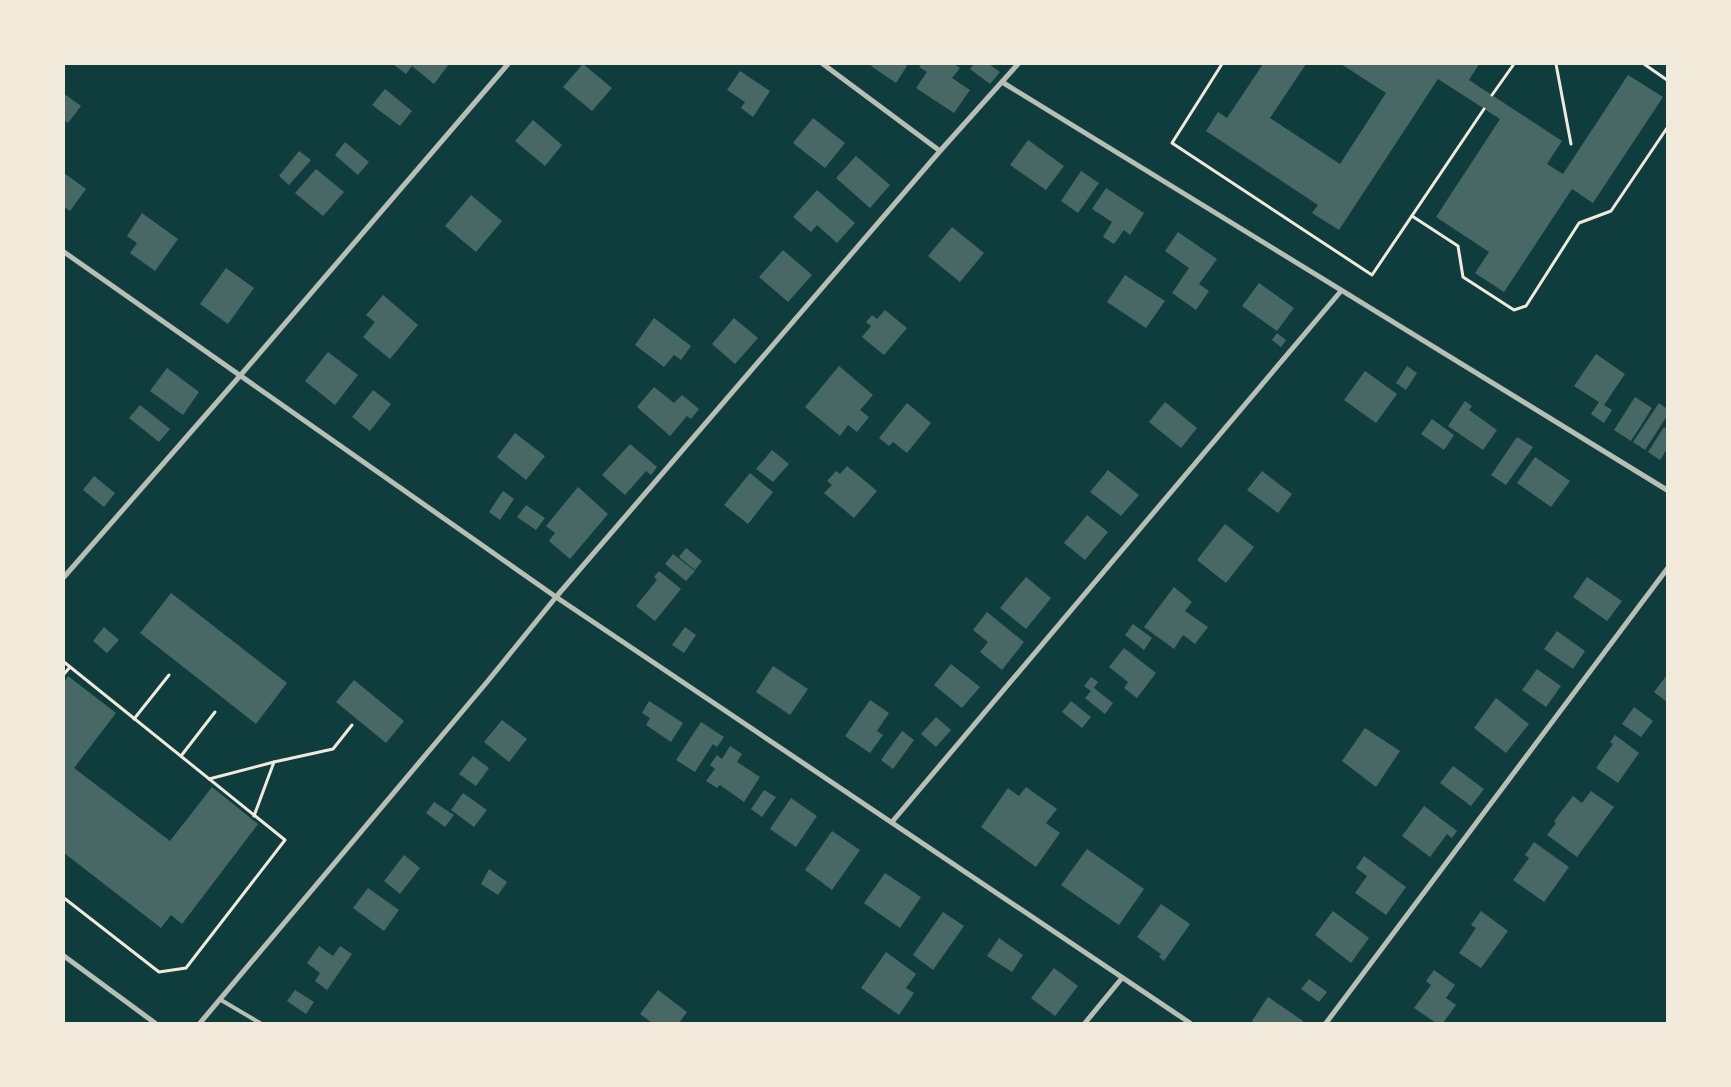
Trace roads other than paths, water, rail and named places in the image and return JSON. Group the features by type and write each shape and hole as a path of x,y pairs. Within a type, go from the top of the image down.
{"street":[{"path":"64,578 508,64"},
{"path":"823,64 940,152"},
{"path":"200,1023 556,597 1018,64"},
{"path":"1002,82 1667,490"},
{"path":"64,252 239,377 556,597 1190,1023"},
{"path":"892,822 1342,291"},
{"path":"1326,1023 1667,569"},
{"path":"64,956 155,1023"},
{"path":"1085,1023 1122,978"}],"lane":[{"path":"221,1000 260,1023"}]}
